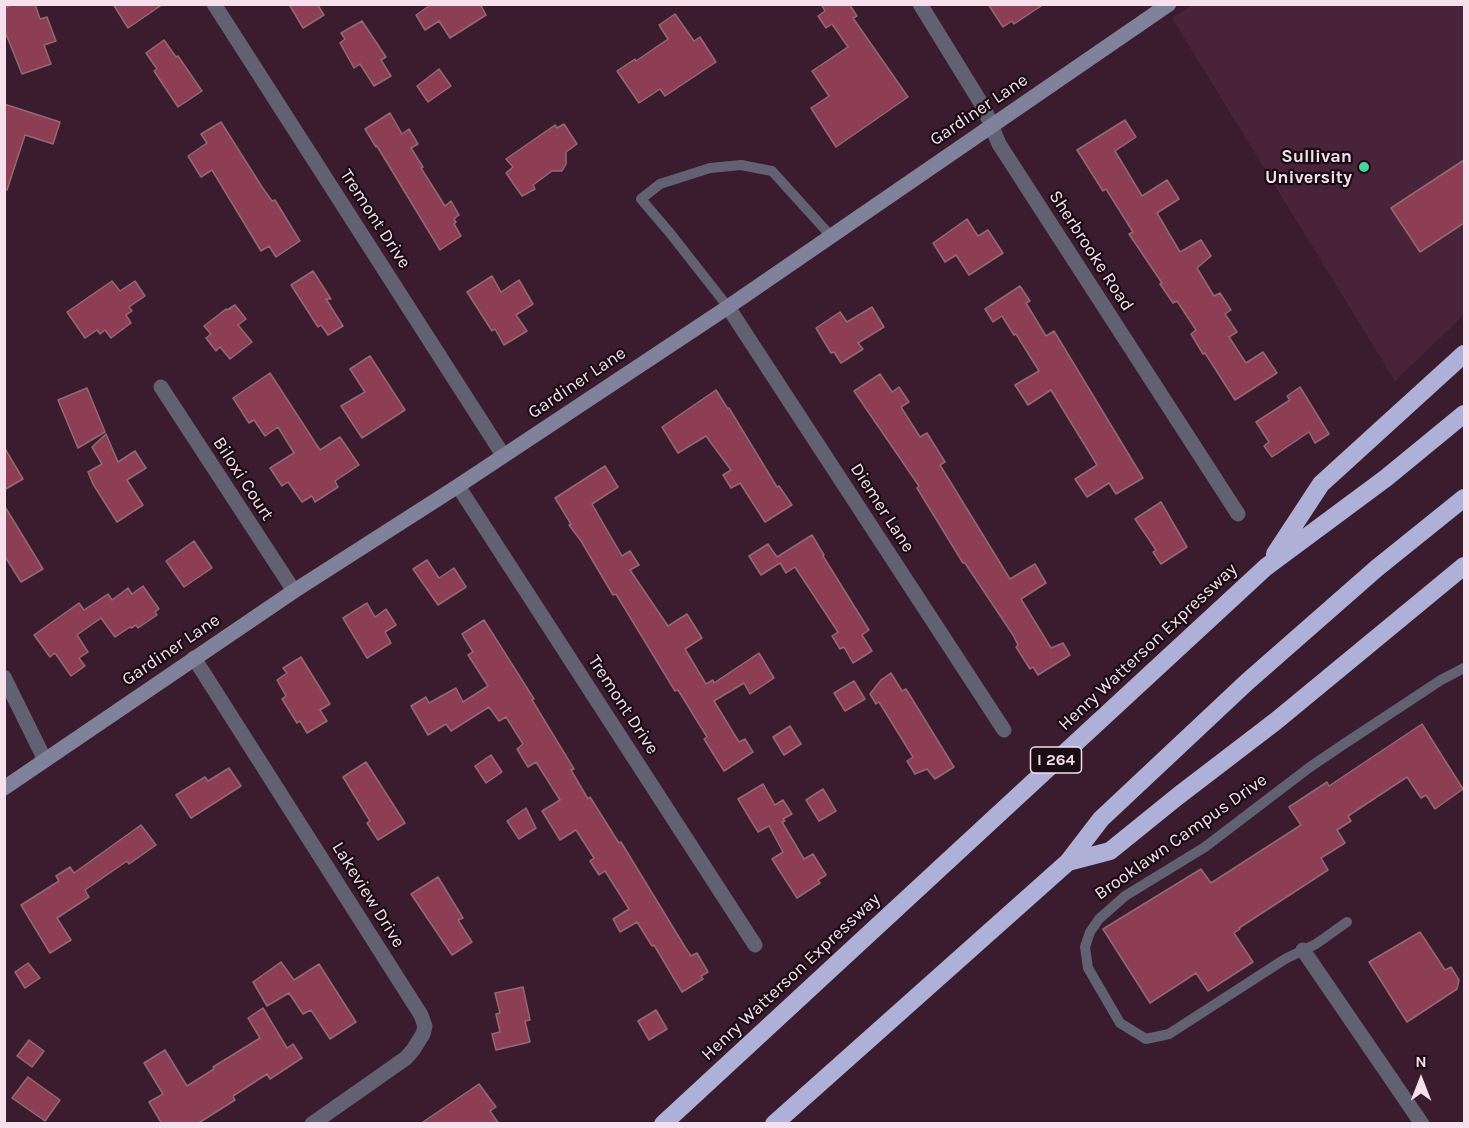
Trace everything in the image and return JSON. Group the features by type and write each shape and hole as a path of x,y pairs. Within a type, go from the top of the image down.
{"highway":[{"path":"1266,567 1321,484 1464,354"},
{"name":"Henry Watterson Expressway","path":"663,1124 1266,567 1386,478 1464,414"},
{"path":"774,1124 1068,862 1101,819 1224,703 1377,568 1464,498"},
{"path":"1068,862 1110,851 1276,721 1464,566"}],"main road":[{"name":"Gardiner Lane","path":"4,788 294,591 458,486 728,307 1169,4"}],"street":[{"name":"Tremont Drive","path":"214,4 503,455"},
{"name":"Sherbrooke Road","path":"920,4 974,91 999,144 1238,514"},
{"name":"Diemer Lane","path":"728,307 1004,730"},
{"name":"Biloxi Court","path":"161,387 294,591"},
{"name":"Tremont Drive","path":"458,486 755,945"},
{"name":"Lakeview Drive","path":"194,658 422,1015 425,1026 423,1034 406,1058 312,1124"},
{"path":"4,677 45,760"},
{"path":"1304,950 1422,1124"}],"lane":[{"path":"728,307 641,200 660,184 710,168 741,165 772,171 830,235"},
{"name":"Brooklawn Campus Drive","path":"1347,922 1304,950 1285,958 1169,1034 1146,1039 1120,1023 1088,968 1085,947 1090,932 1099,919 1125,896 1205,847 1310,767 1441,680 1464,668"}],"shaded area":[{"name":"Sullivan University","path":"1194,4 1464,5 1464,315 1395,381 1172,18"}],"building":[{"path":"13,4 35,4 40,19 47,17 56,41 44,45 51,64 22,74 4,29 4,8"},
{"path":"113,4 163,4 128,28"},
{"path":"289,4 317,4 324,15 303,28"},
{"path":"428,4 480,4 486,15 450,38 439,21 425,30 416,15 429,6"},
{"path":"821,4 849,4 857,16 853,18 908,97 836,147 811,108 829,96 812,71 848,47 832,24 826,28 818,16 825,11"},
{"path":"988,4 1044,4 1014,24 1012,21 1003,27"},
{"path":"675,14 694,41 700,37 716,62 665,96 660,89 639,103 617,71 668,39 659,25"},
{"path":"362,21 386,57 381,60 391,76 374,86 360,64 354,68 340,43 345,39 341,33"},
{"path":"164,40 202,91 178,107 154,71 157,69 146,53"},
{"path":"439,69 451,86 428,102 417,86"},
{"path":"4,104 60,122 53,144 25,135 7,190 4,189"},
{"path":"390,113 402,134 409,129 418,144 411,148 423,167 421,168 445,206 451,201 459,215 454,219 456,222 454,224 461,236 440,250 365,129"},
{"path":"1125,120 1136,137 1115,151 1142,196 1167,180 1179,199 1157,213 1180,252 1201,240 1211,256 1197,268 1214,296 1220,293 1231,310 1225,314 1237,332 1229,337 1246,363 1263,352 1277,373 1235,400 1191,334 1196,330 1177,301 1173,303 1160,284 1162,283 1129,234 1133,232 1106,189 1103,191 1077,150"},
{"path":"221,122 262,187 272,201 275,200 300,241 276,257 269,246 261,251 212,170 201,177 188,156 207,143 201,134"},
{"path":"564,124 577,144 566,152 566,164 562,171 552,171 533,185 535,189 522,196 506,173 513,167 506,159 555,125 557,128"},
{"path":"1464,160 1464,223 1420,252 1391,208"},
{"path":"967,219 978,236 988,230 1003,253 969,275 956,255 945,262 933,243"},
{"path":"313,271 331,299 326,299 343,326 328,335 321,325 318,327 291,285"},
{"path":"492,276 501,292 519,280 533,304 516,315 527,331 504,345 495,329 492,331 467,292"},
{"path":"112,281 120,291 135,281 145,296 129,307 132,311 126,315 131,323 111,338 105,330 100,334 97,330 85,338 67,312"},
{"path":"1020,286 1030,301 1026,303 1046,336 1054,331 1143,478 1116,494 1109,483 1087,497 1075,479 1097,465 1051,390 1028,405 1015,385 1039,371 1002,316 993,322 985,309"},
{"path":"235,305 246,319 238,325 252,342 230,359 220,347 216,351 206,338 211,334 204,326"},
{"path":"872,307 884,327 858,343 863,349 841,363 834,352 831,353 816,328 840,312 847,322"},
{"path":"370,356 405,410 362,438 341,406 365,392 350,369"},
{"path":"270,373 320,450 340,437 359,465 335,481 338,487 315,502 312,496 302,502 288,482 282,486 270,468 294,453 278,427 265,436 254,420 249,423 233,398"},
{"path":"880,374 892,392 899,387 909,402 901,407 920,437 927,433 945,462 940,465 1010,579 1035,564 1046,583 1021,599 1051,648 1063,643 1070,655 1038,675 1033,667 1030,669 1016,647 1018,645 1013,635 963,563 917,488 919,486 854,391"},
{"path":"1300,387 1329,434 1315,443 1309,432 1272,457 1264,446 1269,442 1256,422 1290,400 1287,396"},
{"path":"87,388 105,432 78,448 58,400"},
{"path":"716,390 777,487 779,486 792,505 765,522 740,483 731,488 723,475 731,470 706,436 678,453 662,427"},
{"path":"106,434 118,462 135,451 146,468 127,480 143,505 117,522 88,472 102,464 92,447"},
{"path":"4,447 23,479 4,490"},
{"path":"605,466 618,487 592,504 622,556 630,551 639,565 630,570 668,626 687,614 702,638 685,649 706,684 713,680 714,683 759,653 774,678 750,694 744,683 714,701 739,742 745,739 753,752 724,771 704,739 707,737 678,690 675,691 616,594 613,595 569,525 571,524 555,498"},
{"path":"1161,502 1187,547 1161,564 1153,552 1156,550 1135,519"},
{"path":"4,505 43,569 21,582 4,555"},
{"path":"812,535 869,630 862,635 872,651 853,663 844,647 840,649 832,636 838,632 795,567 786,573 780,563 761,575 749,556 768,544 777,557"},
{"path":"194,541 212,568 184,587 166,561"},
{"path":"427,560 439,578 454,568 466,587 438,605 413,569"},
{"path":"143,586 159,609 155,612 157,615 138,628 136,625 130,627 115,637 101,618 77,635 88,652 79,658 85,666 71,676 55,653 50,657 34,635 79,603 84,610 108,594 112,600 128,588 132,594"},
{"path":"367,603 375,617 386,609 396,625 385,632 391,643 367,658 343,618"},
{"path":"484,620 534,699 532,700 574,769 571,770 588,799 590,797 619,843 621,842 691,956 697,953 708,972 701,976 703,979 682,992 654,945 652,946 637,922 620,932 613,919 629,909 605,871 599,875 590,861 594,858 576,830 560,840 542,811 560,800 536,762 528,767 517,749 523,744 506,717 499,721 489,707 451,731 446,724 428,735 411,706 426,697 429,703 456,688 463,702 488,686 468,655 473,652 462,634"},
{"path":"301,657 330,704 320,710 327,721 307,733 300,721 297,723 282,699 286,696 277,680 287,673 283,668"},
{"path":"891,673 902,691 906,689 954,767 935,779 927,769 915,774 907,761 913,757 879,702 876,704 870,694 881,680"},
{"path":"854,681 865,699 845,711 834,693"},
{"path":"1422,724 1463,789 1435,809 1426,795 1421,798 1407,777 1348,816 1351,821 1337,830 1345,843 1321,858 1328,870 1234,933 1253,962 1208,991 1196,973 1150,1003 1103,929 1201,869 1211,883 1301,825 1289,807 1327,782 1329,786"},
{"path":"790,726 801,744 784,755 773,737"},
{"path":"491,755 502,772 486,783 475,766"},
{"path":"366,762 405,823 378,840 367,823 370,821 343,777"},
{"path":"229,768 241,786 191,818 176,795 205,777 208,781"},
{"path":"763,784 775,805 783,800 792,814 782,822 804,859 813,854 826,875 818,880 820,883 797,898 772,859 783,852 769,826 758,832 738,799"},
{"path":"823,789 836,811 819,821 806,800"},
{"path":"526,808 536,828 519,839 507,821"},
{"path":"141,825 156,845 129,864 127,861 85,890 89,897 57,918 71,940 50,953 21,905 59,881 56,876 70,867 74,873"},
{"path":"438,877 463,918 458,920 472,942 452,955 411,894"},
{"path":"1420,932 1445,970 1451,967 1459,980 1457,989 1407,1022 1369,962"},
{"path":"281,962 294,980 319,964 356,1022 330,1039 311,1010 303,1014 289,993 267,1006 253,982"},
{"path":"28,963 40,978 25,988 15,972"},
{"path":"523,987 530,1020 525,1021 530,1042 496,1050 492,1034 500,1032 496,1014 500,1013 495,993"},
{"path":"263,1008 287,1048 293,1044 302,1058 270,1079 267,1074 233,1096 235,1100 197,1124 162,1124 149,1102 163,1094 144,1063 165,1050 187,1086 260,1038 248,1018"},
{"path":"656,1010 667,1029 649,1040 638,1021"},
{"path":"29,1040 44,1051 32,1067 17,1056"},
{"path":"28,1077 60,1100 45,1121 12,1098"},
{"path":"479,1084 496,1107 490,1111 499,1124 420,1124"}],"place":[{"name":"Sullivan University","path":"1364,167"}]}
